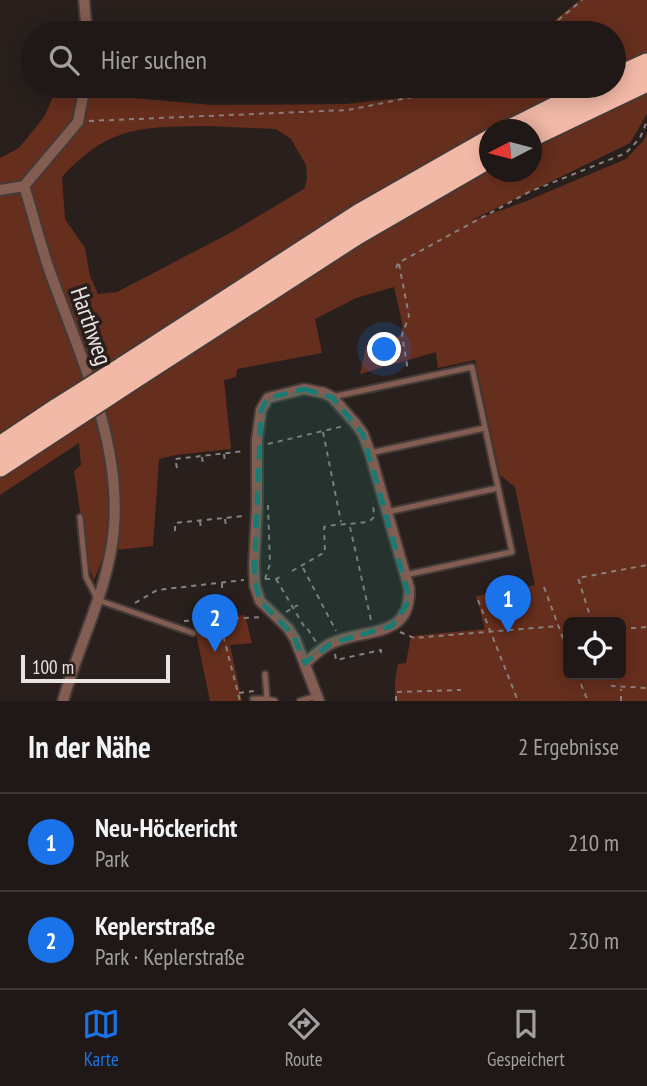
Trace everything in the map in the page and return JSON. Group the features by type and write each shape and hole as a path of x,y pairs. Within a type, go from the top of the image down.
{"highway":[{"path":"626,73 647,63"},
{"path":"626,92 647,82"},
{"path":"530,119 572,98"},
{"path":"542,132 613,98"},
{"path":"0,467 60,417 360,213 479,145"},
{"path":"125,375 479,164"},
{"path":"0,446 60,417"}],"street":[{"path":"84,0 86,21"},
{"path":"0,190 24,186 78,122 83,98"},
{"name":"Harthweg","path":"24,186 48,269 102,422 111,459 114,527 99,600 63,701"},
{"path":"305,663 321,649 336,641 392,626 402,618 409,607 409,588 363,434 332,397 304,389 268,398 261,410 257,448 254,579 257,595 293,635 318,699"}],"lane":[{"path":"332,397 472,367 512,552 405,575"},
{"path":"370,453 485,428"},
{"path":"387,512 498,488"},
{"path":"80,517 86,577 99,600 193,633"},
{"path":"265,674 267,699"},
{"path":"253,699 275,701"},
{"path":"300,701 318,699"}],"path":[{"path":"557,21 582,0"},
{"path":"78,122 348,110 408,98"},
{"path":"396,268 398,263 529,192 626,153 640,138 647,121"},
{"path":"398,263 409,316 402,335 409,381"},
{"path":"177,468 175,459 257,448 355,423"},
{"path":"320,424 341,523"},
{"path":"301,430 302,436"},
{"path":"281,435 283,440"},
{"path":"327,453 333,452"},
{"path":"224,453 225,463"},
{"path":"202,456 202,465"},
{"path":"332,478 339,476"},
{"path":"292,572 325,552 324,527 341,523 350,526 370,521 374,517 372,488 380,486"},
{"path":"337,503 344,501"},
{"path":"272,505 268,505 271,564 265,579 276,579 284,575"},
{"path":"175,531 174,523 257,514"},
{"path":"225,518 226,526"},
{"path":"200,520 201,529"},
{"path":"269,524 274,524"},
{"path":"350,526 373,632"},
{"path":"270,543 275,543"},
{"path":"354,546 361,544"},
{"path":"271,564 276,563"},
{"path":"591,617 578,578 647,565"},
{"path":"302,567 336,641 336,661 381,650 381,653"},
{"path":"360,570 366,569"},
{"path":"125,609 157,590 254,579"},
{"path":"276,579 305,628 309,628 321,649"},
{"path":"222,582 222,590"},
{"path":"198,585 199,592"},
{"path":"282,589 287,586"},
{"path":"544,587 563,639"},
{"path":"172,588 173,596"},
{"path":"365,595 372,593"},
{"path":"478,600 518,701"},
{"path":"293,608 298,605"},
{"path":"163,622 274,615"},
{"path":"392,626 414,638 558,626"},
{"path":"221,627 240,701"},
{"path":"626,629 647,627"},
{"path":"579,680 588,701"},
{"path":"610,680 612,686 621,688 647,688"},
{"path":"621,688 621,701"},
{"path":"396,701 396,692 461,690"}],"highlighted area":[{"path":"304,389 332,397 363,434 410,600 392,626 332,643 305,663 293,635 260,601 254,579 261,410 268,398"}],"shaded area":[{"path":"580,0 647,0 647,114 630,143 470,221 524,202 626,159 647,133 647,701 395,701 398,664 406,663 411,636 485,629 476,596 535,585 515,487 500,475 475,360 438,368 436,352 360,374 366,346 400,336 403,326 394,287 356,298 315,319 322,353 237,369 236,377 224,380 231,449 159,459 153,546 116,550 119,502 115,455 108,424 98,429 106,474 109,519 104,553 94,580 88,566 74,471 81,465 79,443 0,495 0,158 19,148 44,117 53,98 133,98 212,105 346,104 401,98 626,98 626,21 554,21","holes":["206,126 276,129 291,139 306,165 307,179 304,189 230,233 117,292 98,294 90,276 85,248 65,219 62,177 79,160 111,139 144,129"]},
{"path":"245,615 252,643 230,645 242,701 210,701 193,619"}],"place":[{"name":"Neu-Höckericht","path":"508,633"},
{"name":"Keplerstraße","path":"215,652"}]}
